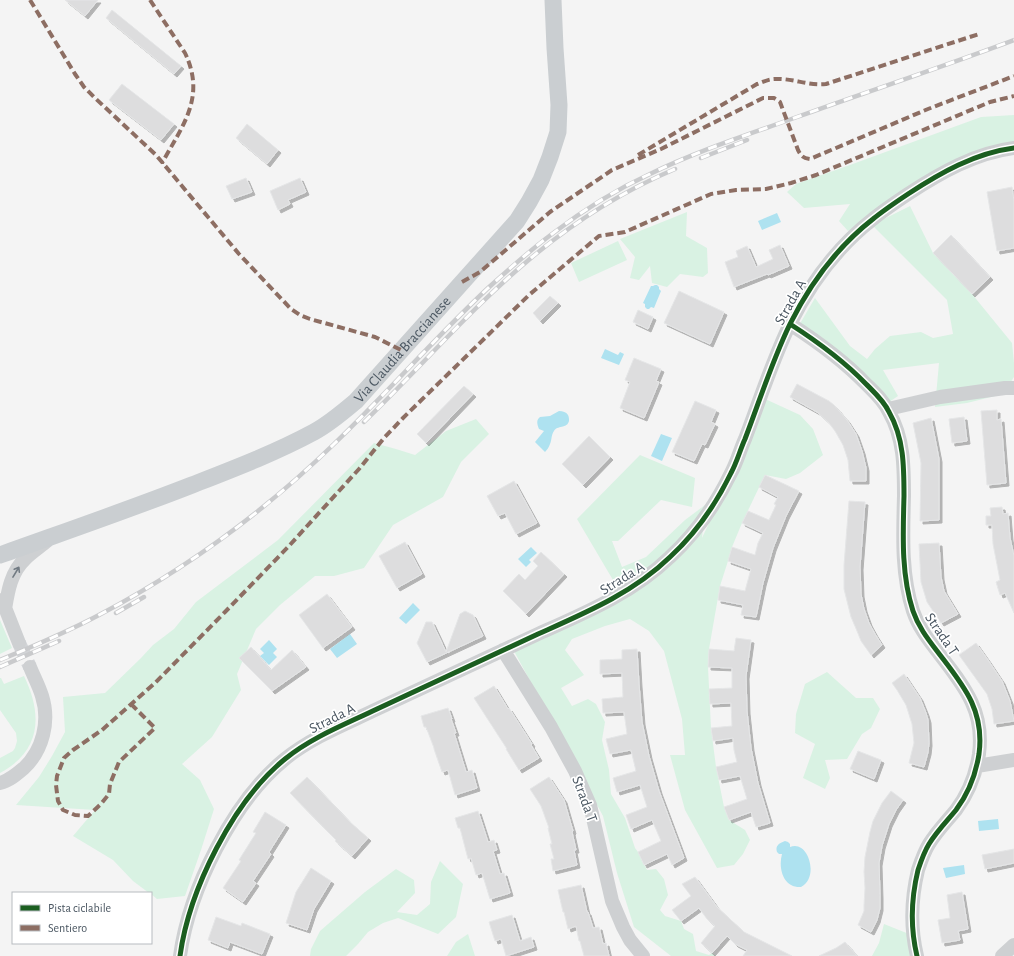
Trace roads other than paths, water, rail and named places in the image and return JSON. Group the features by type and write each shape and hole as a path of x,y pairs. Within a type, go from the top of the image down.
{"main road":[{"name":"Via Claudia Braccianese","path":"0,555 148,502 241,466 315,432 356,401 517,221 541,180 558,132 559,104 553,0"}],"street":[{"name":"Strada A","path":"180,956 192,905 208,866 228,828 265,776 292,754 317,739 456,671 588,612 624,592 661,566 686,541 707,513 731,473 790,324 808,291 827,265 850,239 874,218 920,186 959,165 988,153 1014,148"},
{"name":"Strada T","path":"790,324 816,341 856,373 888,409 898,433 903,458 904,555 908,590 913,612 925,636 960,681 972,702 979,724 979,755 973,777 963,799 928,845 923,856 917,878 912,906 913,941 917,956"},
{"path":"888,409 940,397 1014,388"},
{"path":"3,606 13,574 24,559 52,536"},
{"path":"0,594 3,606 19,643"},
{"name":"Strada T","path":"503,650 551,727 575,771 590,805 612,901 630,940 643,956"},
{"path":"0,783 13,777 28,764 38,751 42,740 44,722 42,696 30,667"},
{"path":"977,766 1014,760"},
{"path":"1002,956 1014,945"}],"water":[{"path":"777,213 781,222 762,230 758,221"},
{"path":"655,285 659,287 661,291 654,308 651,307 647,309 643,303 651,286"},
{"path":"605,349 618,355 620,352 624,354 619,365 601,358"},
{"path":"559,411 564,412 569,416 569,421 566,425 555,429 552,434 550,445 545,452 535,442 544,431 539,429 537,421 540,417 550,416"},
{"path":"661,434 672,438 662,461 651,456"},
{"path":"531,547 537,553 529,560 531,562 526,567 518,559"},
{"path":"413,603 420,610 406,624 399,618"},
{"path":"350,634 357,644 337,658 330,649"},
{"path":"269,640 277,649 273,653 277,657 269,665 260,656 264,653 260,649"},
{"path":"998,819 999,829 979,831 978,821"},
{"path":"785,841 790,844 790,847 796,846 802,848 809,860 811,868 810,875 807,882 801,887 790,884 783,876 781,865 782,854 777,852 777,846"},
{"path":"964,865 965,874 946,878 943,868"}],"tunnel":[{"path":"19,643 30,667"}],"railway":[{"path":"0,660 75,627 131,597 193,559 251,516 280,493 334,444 487,289 543,240 599,201 637,180 704,151 1014,40"},
{"path":"701,158 747,140"},
{"path":"364,422 487,297 531,258 564,232 600,208 637,187 675,169"},
{"path":"116,613 144,597"},
{"path":"0,667 59,641"}]}
